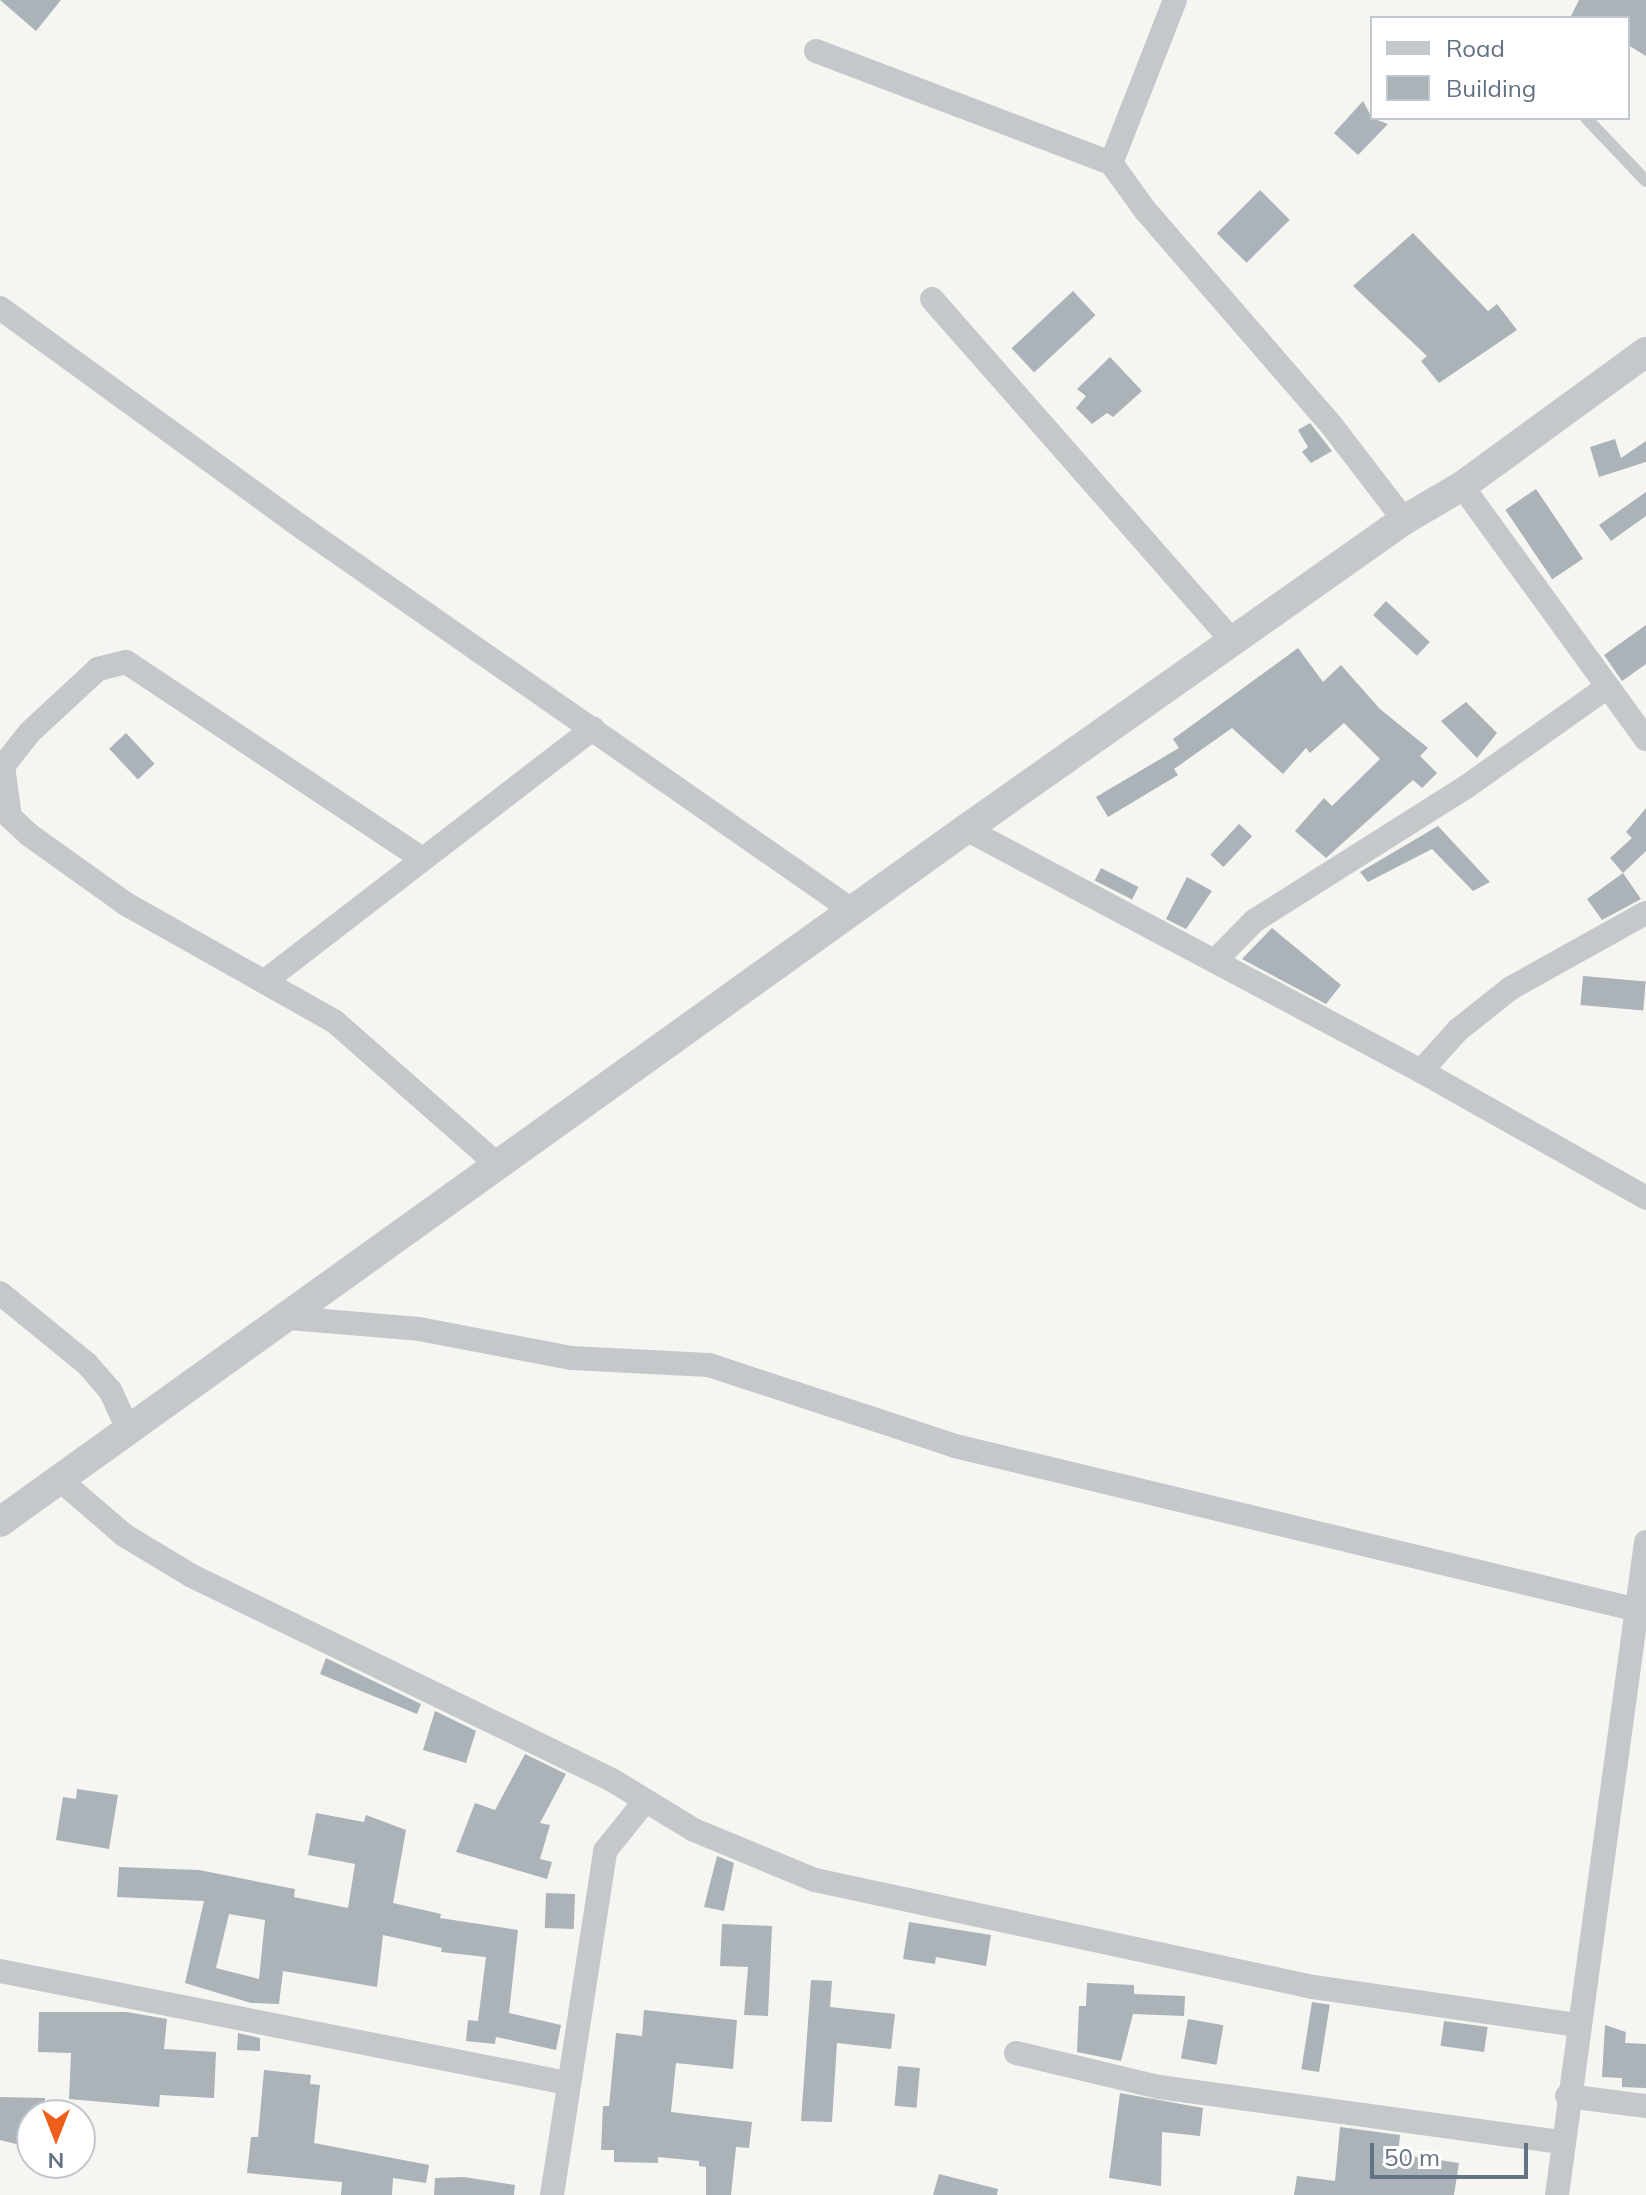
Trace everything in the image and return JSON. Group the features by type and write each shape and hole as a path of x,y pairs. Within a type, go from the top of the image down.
{"street":[{"path":"1111,163 1175,0"},
{"path":"816,51 1111,163 1145,210 1332,426 1404,520"},
{"path":"932,299 1232,641"},
{"path":"0,308 307,531 853,911"},
{"path":"0,1522 289,1318 497,1164 966,829 1404,520 1462,486 1646,352"},
{"path":"1462,486 1646,739"},
{"path":"421,858 126,662 98,669 30,732 3,766 10,817 126,904 334,1021 497,1164"},
{"path":"1215,961 1254,921 1466,787 1606,688"},
{"path":"265,981 593,728"},
{"path":"966,829 1421,1071 1646,1198"},
{"path":"1421,1071 1458,1030 1511,988 1646,913"},
{"path":"0,1293 87,1364 110,1390 129,1431"},
{"path":"289,1318 419,1329 584,1360 709,1365 1028,1465 1642,1610"},
{"path":"59,1479 124,1535 192,1576 315,1639 397,1672 645,1801 694,1830 833,1885 1313,1987 1576,2025"},
{"path":"1557,2195 1576,2025 1642,1610 1646,1542"},
{"path":"552,2195 605,1851 645,1801"},
{"path":"0,1971 567,2083"},
{"path":"1016,2053 1159,2087 1562,2142"},
{"path":"1567,2096 1646,2106"}],"lane":[{"path":"1588,120 1646,181"}],"building":[{"path":"0,0 61,0 36,31"},
{"path":"1579,0 1646,0 1646,56 1630,46 1630,16 1571,16"},
{"path":"1363,101 1370,120 1388,124 1358,155 1334,133"},
{"path":"1260,190 1290,220 1247,263 1217,233"},
{"path":"1413,233 1488,311 1497,304 1517,330 1439,383 1421,361 1427,356 1353,286"},
{"path":"1073,291 1096,315 1034,372 1012,348"},
{"path":"1110,357 1142,391 1113,417 1107,413 1092,424 1076,408 1086,396 1077,389"},
{"path":"1310,423 1332,451 1311,463 1302,452 1308,447 1298,430"},
{"path":"1615,439 1621,458 1646,441 1646,462 1599,477 1590,447"},
{"path":"1536,489 1583,559 1552,579 1505,510"},
{"path":"1646,492 1646,516 1611,541 1599,525"},
{"path":"1386,601 1430,642 1417,656 1373,615"},
{"path":"1646,625 1646,664 1622,681 1604,655"},
{"path":"1298,648 1323,682 1341,665 1380,709 1428,748 1420,756 1437,773 1422,788 1413,780 1326,858 1295,831 1324,798 1332,806 1380,759 1344,723 1310,753 1306,748 1283,774 1232,728 1174,769 1178,775 1108,817 1096,797 1179,748 1173,739"},
{"path":"1466,702 1497,733 1477,758 1441,721"},
{"path":"126,733 155,764 138,779 109,749"},
{"path":"1646,808 1646,851 1623,873 1610,858 1632,838 1626,832"},
{"path":"1239,824 1252,836 1224,867 1210,855"},
{"path":"1438,826 1490,882 1473,891 1432,849 1368,882 1360,872"},
{"path":"1101,868 1138,887 1132,900 1095,880"},
{"path":"1623,873 1641,899 1602,920 1587,899"},
{"path":"1187,877 1212,891 1186,929 1166,919"},
{"path":"1272,928 1341,985 1326,1004 1242,959"},
{"path":"1583,976 1646,981 1643,1010 1580,1005"},
{"path":"326,1658 421,1704 417,1714 320,1674"},
{"path":"435,1711 476,1731 466,1763 423,1750"},
{"path":"525,1754 566,1774 540,1823 550,1825 540,1859 552,1862 547,1879 456,1852 475,1803 495,1810"},
{"path":"77,1789 118,1795 109,1849 56,1840 63,1797 76,1799"},
{"path":"316,1813 364,1822 366,1815 406,1830 393,1903 441,1914 440,1918 518,1930 509,2013 561,2025 556,2050 496,2037 495,2044 466,2041 468,2020 478,2021 486,1957 441,1952 442,1948 383,1935 377,1987 283,1971 279,2004 251,2003 185,1983 204,1901 117,1897 119,1867 199,1870 295,1889 294,1897 348,1908 355,1864 308,1855","holes":["229,1914 265,1920 259,1979 216,1968"]},
{"path":"717,1856 734,1863 724,1911 704,1907"},
{"path":"546,1893 575,1894 574,1929 545,1928"},
{"path":"909,1922 991,1935 986,1966 936,1957 935,1964 903,1959"},
{"path":"722,1924 772,1926 768,2016 744,2015 748,1967 720,1966"},
{"path":"811,1980 832,1981 830,2007 895,2014 891,2049 837,2043 832,2122 801,2121"},
{"path":"1087,1983 1134,1985 1134,1994 1185,1996 1184,2016 1133,2014 1121,2061 1077,2052 1079,2006 1086,2006"},
{"path":"1312,2002 1330,2005 1319,2072 1301,2069"},
{"path":"644,2010 737,2020 733,2069 676,2063 671,2112 752,2122 749,2148 736,2147 731,2195 706,2195 706,2167 699,2166 699,2161 658,2157 658,2163 614,2162 614,2150 601,2150 603,2106 609,2106 616,2033 642,2036"},
{"path":"39,2012 127,2012 167,2019 164,2049 216,2052 214,2098 160,2095 159,2107 69,2099 71,2053 38,2052"},
{"path":"1188,2019 1223,2025 1217,2065 1181,2058"},
{"path":"1444,2021 1488,2027 1484,2052 1441,2046"},
{"path":"1605,2025 1626,2032 1625,2043 1646,2044 1646,2088 1622,2087 1622,2078 1602,2077"},
{"path":"238,2033 260,2038 260,2051 237,2050"},
{"path":"898,2066 920,2068 916,2108 895,2106"},
{"path":"264,2070 311,2075 310,2084 320,2085 314,2143 429,2165 426,2183 393,2178 392,2195 341,2195 342,2182 247,2173 251,2137 258,2137"},
{"path":"1120,2093 1203,2108 1200,2136 1162,2132 1161,2186 1109,2178"},
{"path":"0,2097 45,2098 16,2099 16,2144 0,2140"},
{"path":"1340,2127 1400,2135 1398,2154 1459,2163 1454,2195 1294,2195 1297,2176 1335,2181"},
{"path":"939,2174 998,2189 997,2195 933,2195"},
{"path":"464,2177 515,2185 514,2195 434,2195 435,2178"}]}
